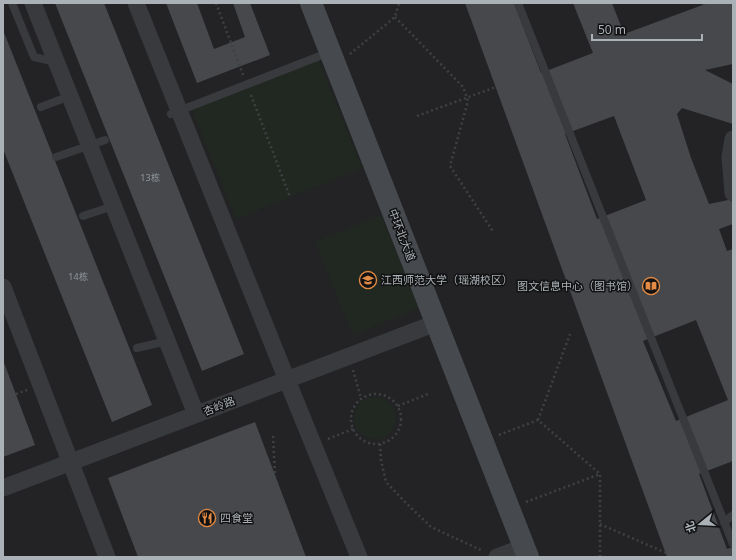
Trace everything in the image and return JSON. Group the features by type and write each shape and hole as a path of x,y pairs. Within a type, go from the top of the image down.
{"street":[{"path":"33,3 70,96 97,143 113,206 196,414"},
{"path":"136,3 175,112 359,557"},
{"name":"中环北大道","path":"311,3 526,552"},
{"path":"733,139 730,157 733,192"},
{"path":"3,287 107,557"},
{"name":"杏岭路","path":"3,488 436,323"},
{"path":"492,555 526,552"}],"lane":[{"path":"12,3 34,57 56,62"},
{"path":"518,3 733,544"},
{"path":"175,112 332,59"},
{"path":"41,107 70,96"},
{"path":"56,157 97,143"},
{"path":"83,216 113,206"},
{"path":"136,348 167,341"},
{"path":"724,522 733,515"}],"path":[{"path":"216,3 244,78"},
{"path":"332,59 394,17 399,3"},
{"path":"394,17 463,87 468,101 450,166 494,233"},
{"path":"417,116 496,87"},
{"path":"250,92 290,197"},
{"path":"482,442 538,420 570,334"},
{"path":"349,356 361,398"},
{"path":"377,393 386,395 398,406 401,414 399,430 394,437 387,441 380,444 364,441 353,429 351,420 352,412 355,404 361,398 369,394 377,393"},
{"path":"398,406 428,394"},
{"path":"538,420 600,474 600,557"},
{"path":"313,445 353,429"},
{"path":"273,436 275,475"},
{"path":"380,444 381,460 386,482 406,503 431,527 492,555"},
{"path":"509,508 600,474"},
{"path":"600,524 666,553"}],"shaded area":[{"name":"江西师范大学（瑶湖校区）","path":"3,3 733,3 733,557 3,557"},
{"path":"318,59 362,168 236,219 192,110"},
{"path":"381,215 419,308 353,335 315,242"},
{"path":"375,397 390,403 396,418 390,433 375,439 360,433 354,418 360,403"}],"building":[{"path":"55,3 104,3 244,354 202,371"},
{"path":"166,3 197,3 214,49 245,37 233,3 250,3 270,55 197,83"},
{"name":"图文信息中心（图书馆）","path":"465,3 514,3 541,73 593,53 573,3 612,3 624,34 708,3 733,3 733,64 705,70 733,84 733,124 682,108 677,114 691,158 709,204 733,199 733,224 719,229 727,251 733,249 733,461 699,474 727,549 733,547 733,557 667,557","holes":["614,116 646,200 597,219 565,134","696,320 728,400 676,421 643,341"]},
{"path":"3,30 152,405 112,422 3,149"},
{"path":"3,360 35,445 3,457"},
{"name":"四食堂","path":"255,422 306,557 138,557 108,478"}],"place":[{"name":"江西师范大学（瑶湖校区）","path":"368,280"},
{"name":"图文信息中心（图书馆）","path":"651,286"},
{"name":"四食堂","path":"207,518"}]}
